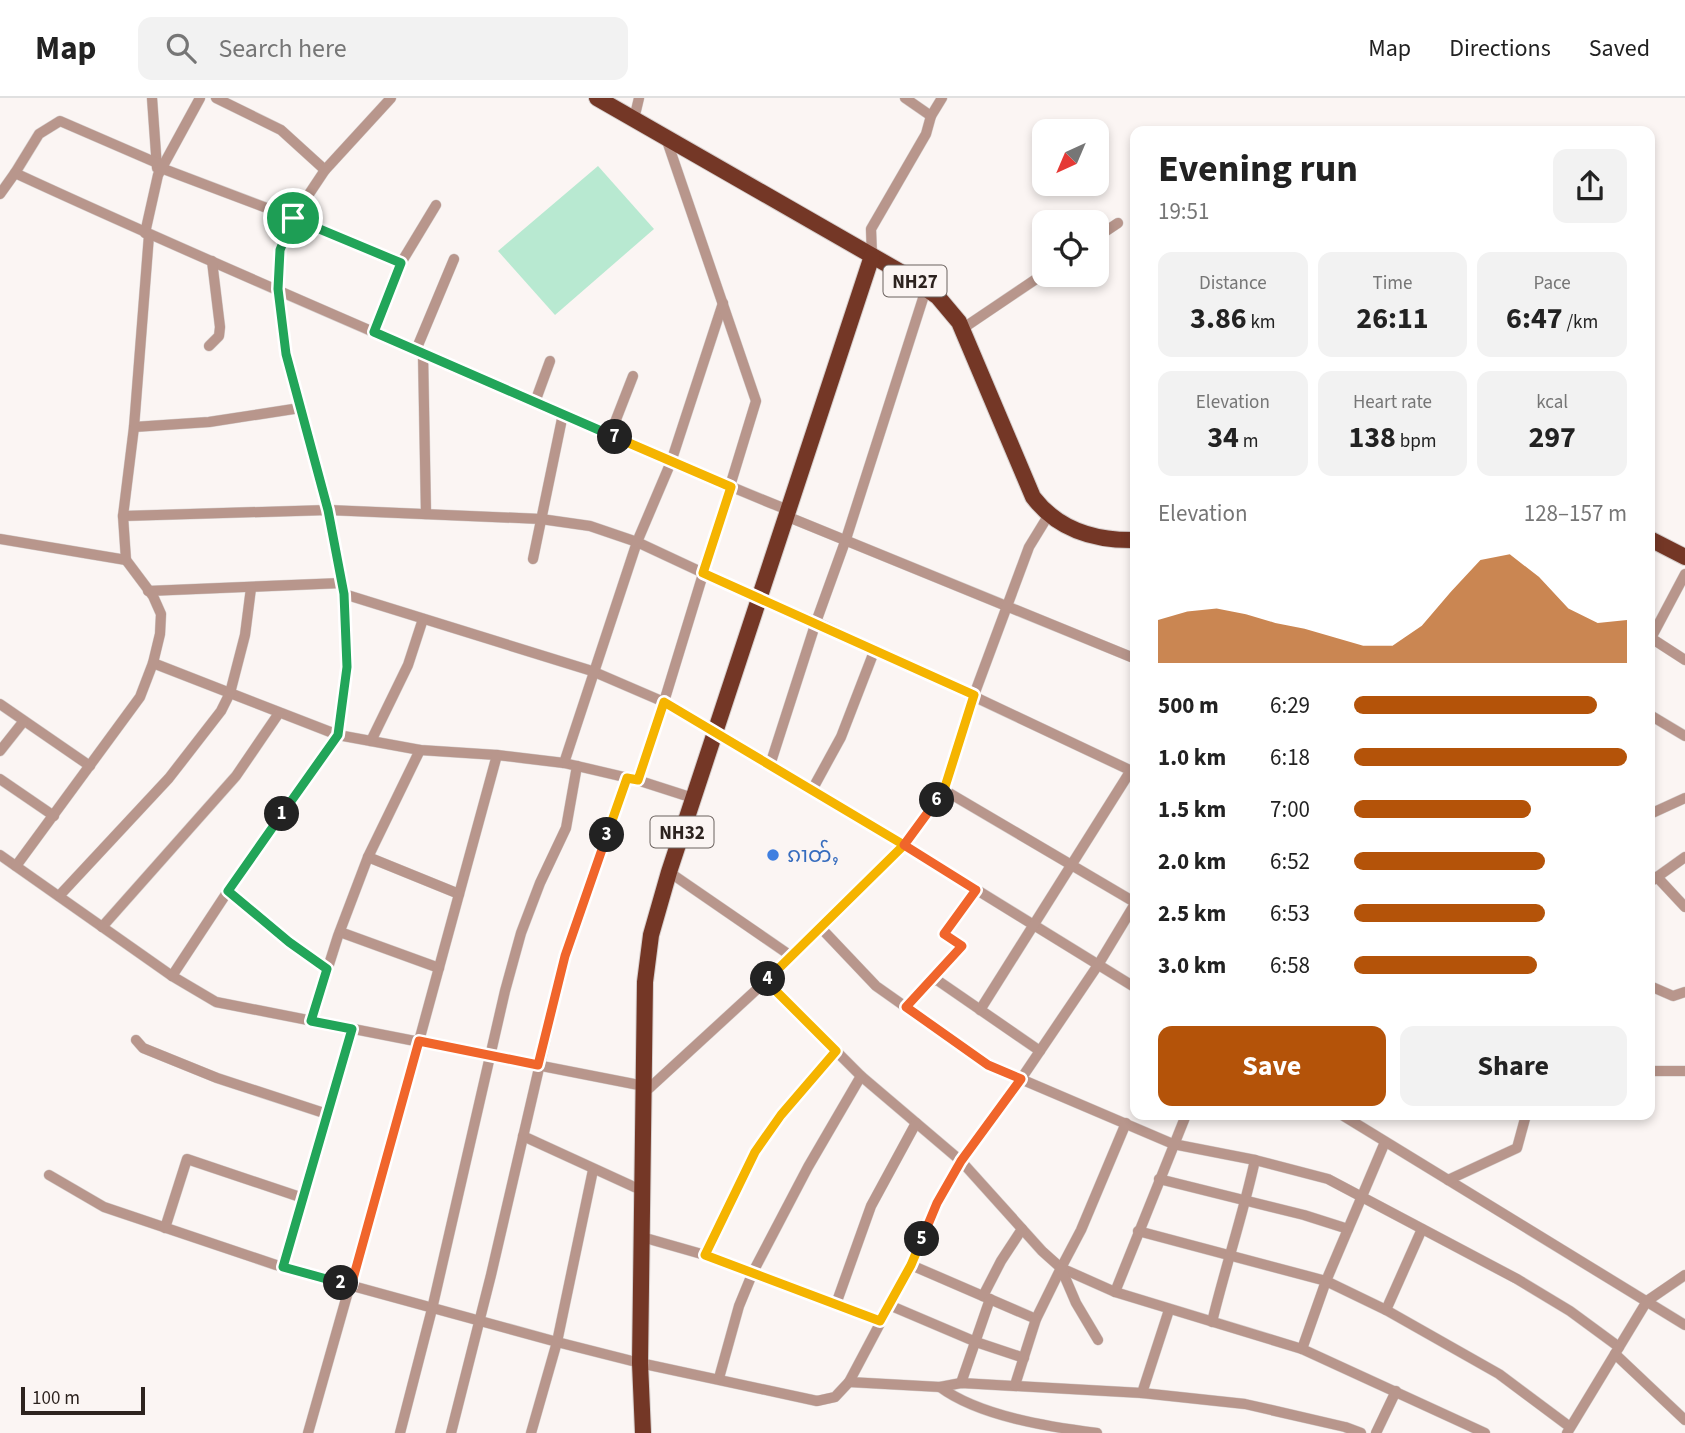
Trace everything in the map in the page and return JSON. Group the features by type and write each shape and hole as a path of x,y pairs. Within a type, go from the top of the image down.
{"highway":[{"name":"NH27","path":"597,98 926,289 950,310 962,329 1033,497 1048,516 1085,534 1115,541 1130,540"},
{"name":"NH32","path":"643,1433 640,1363 645,982 651,935 693,798 872,256"},
{"path":"1655,542 1685,557"}],"street":[{"path":"16,866 140,697 153,663 160,634 161,614 148,590 126,560 123,516 134,427 147,234 159,169 152,98"},
{"path":"159,169 200,98"},
{"path":"216,98 281,130 325,170"},
{"path":"172,976 338,735 347,667 344,594 328,510 286,354 278,289 280,250 293,218 325,170 391,98"},
{"path":"634,119 639,98"},
{"path":"905,98 931,116"},
{"path":"872,256 871,229 926,134 931,116 942,98"},
{"path":"0,194 39,134 60,121 159,169 293,218 401,263"},
{"path":"451,1433 491,1275 565,956 664,702 756,401 666,138"},
{"path":"15,173 147,234 846,539 1130,657"},
{"path":"374,332 401,263 436,205"},
{"path":"1109,229 1118,223"},
{"path":"426,514 420,352 453,259"},
{"path":"209,346 219,336 220,327 212,261"},
{"path":"962,329 1032,283"},
{"path":"770,765 926,289"},
{"path":"564,763 592,671 637,542 671,462 723,303"},
{"path":"536,402 550,360"},
{"path":"610,435 633,376"},
{"path":"134,427 209,422 300,408"},
{"path":"533,559 563,414"},
{"path":"123,516 328,510 541,519 590,526 637,542 759,599 816,622 974,695 1130,773"},
{"path":"0,855 172,976 216,1002 491,1055 644,1089 766,981 904,845 944,790 974,695 1029,547 1048,516"},
{"path":"0,539 126,560"},
{"path":"1655,631 1685,574"},
{"path":"148,590 342,583"},
{"path":"59,897 193,750 221,711 230,693 245,635 251,588"},
{"path":"344,594 592,671 664,702 1130,984"},
{"path":"371,741 408,665 423,619"},
{"path":"1655,641 1685,660"},
{"path":"812,790 841,737 875,649"},
{"path":"153,663 338,735 420,750 564,763 632,779 693,798"},
{"path":"0,704 90,766"},
{"path":"102,927 236,776 279,713"},
{"path":"1655,718 1685,736"},
{"path":"0,751 23,722"},
{"path":"311,1021 368,857 420,750"},
{"path":"308,1433 497,755"},
{"path":"400,1433 432,1309 505,991 521,933 540,883 566,828 577,766"},
{"path":"980,1010 1071,864 1130,777"},
{"path":"0,779 54,816"},
{"path":"944,790 1130,899"},
{"path":"1655,812 1685,798"},
{"path":"368,857 459,894"},
{"path":"1655,878 1685,857"},
{"path":"669,873 791,957"},
{"path":"1655,881 1685,907"},
{"path":"906,1007 962,946 944,934 976,890"},
{"path":"228,891 289,942 327,969"},
{"path":"49,1175 104,1207 283,1267 478,1322 640,1363 817,1401 835,1396 849,1382 911,1265 937,1203 961,1161 1021,1079 1130,913"},
{"path":"820,927 876,986 988,1065 1173,1144 1255,1160 1328,1179 1527,1285 1570,1311 1617,1350 1685,1420"},
{"path":"340,932 439,968"},
{"path":"933,980 1040,1051"},
{"path":"766,981 861,1076 961,1161 1061,1268 1115,1293 1302,1349 1479,1432"},
{"path":"1655,988 1672,996 1685,992"},
{"path":"283,1267 352,1029"},
{"path":"136,1040 143,1048 217,1078 327,1114"},
{"path":"705,1255 755,1152 781,1115 836,1051"},
{"path":"1655,1071 1685,1071"},
{"path":"719,1378 739,1306 752,1272 861,1076"},
{"path":"1115,1293 1184,1120"},
{"path":"1350,1120 1685,1325"},
{"path":"1448,1180 1517,1148 1525,1120"},
{"path":"836,1304 871,1206 916,1122"},
{"path":"1015,1385 1036,1319 1081,1230 1126,1123"},
{"path":"523,1136 643,1191"},
{"path":"1302,1349 1326,1281 1385,1142"},
{"path":"165,1228 187,1158 303,1198"},
{"path":"1212,1322 1255,1160"},
{"path":"531,1433 557,1342 593,1170"},
{"path":"1159,1179 1349,1228"},
{"path":"961,1383 976,1342 986,1298 1001,1261 1022,1229"},
{"path":"1386,1310 1422,1229"},
{"path":"1139,1231 1326,1281 1386,1310 1499,1374 1569,1430 1647,1301 1685,1275"},
{"path":"642,1237 705,1255 880,1321"},
{"path":"911,1265 1036,1319"},
{"path":"1061,1268 1076,1303 1098,1340"},
{"path":"889,1305 976,1342 1024,1358"},
{"path":"1142,1393 1169,1310"},
{"path":"849,1382 940,1387 961,1383 1015,1385 1142,1393 1245,1404 1361,1433"},
{"path":"940,1387 966,1404 1062,1429 1097,1433"},
{"path":"1376,1433 1396,1391"}],"green space":[{"path":"598,166 654,229 555,315 498,251"}],"place":[{"name":"ၵၢတ်ႇ","path":"773,855"}],"route":[{"path":"293,218 280,250 278,289 286,354 328,510 344,594 347,667 338,735 228,891 289,942 327,969 311,1021 352,1029 283,1267 351,1286 419,1041 538,1065 565,956 627,778 638,780 664,702 904,845 766,981 836,1051 781,1115 755,1152 705,1255 880,1321 911,1265 937,1203 961,1161 1021,1079 988,1065 906,1007 962,946 944,934 976,890 904,845 944,790 974,695 703,573 731,487 374,332 401,263 293,218"}]}
